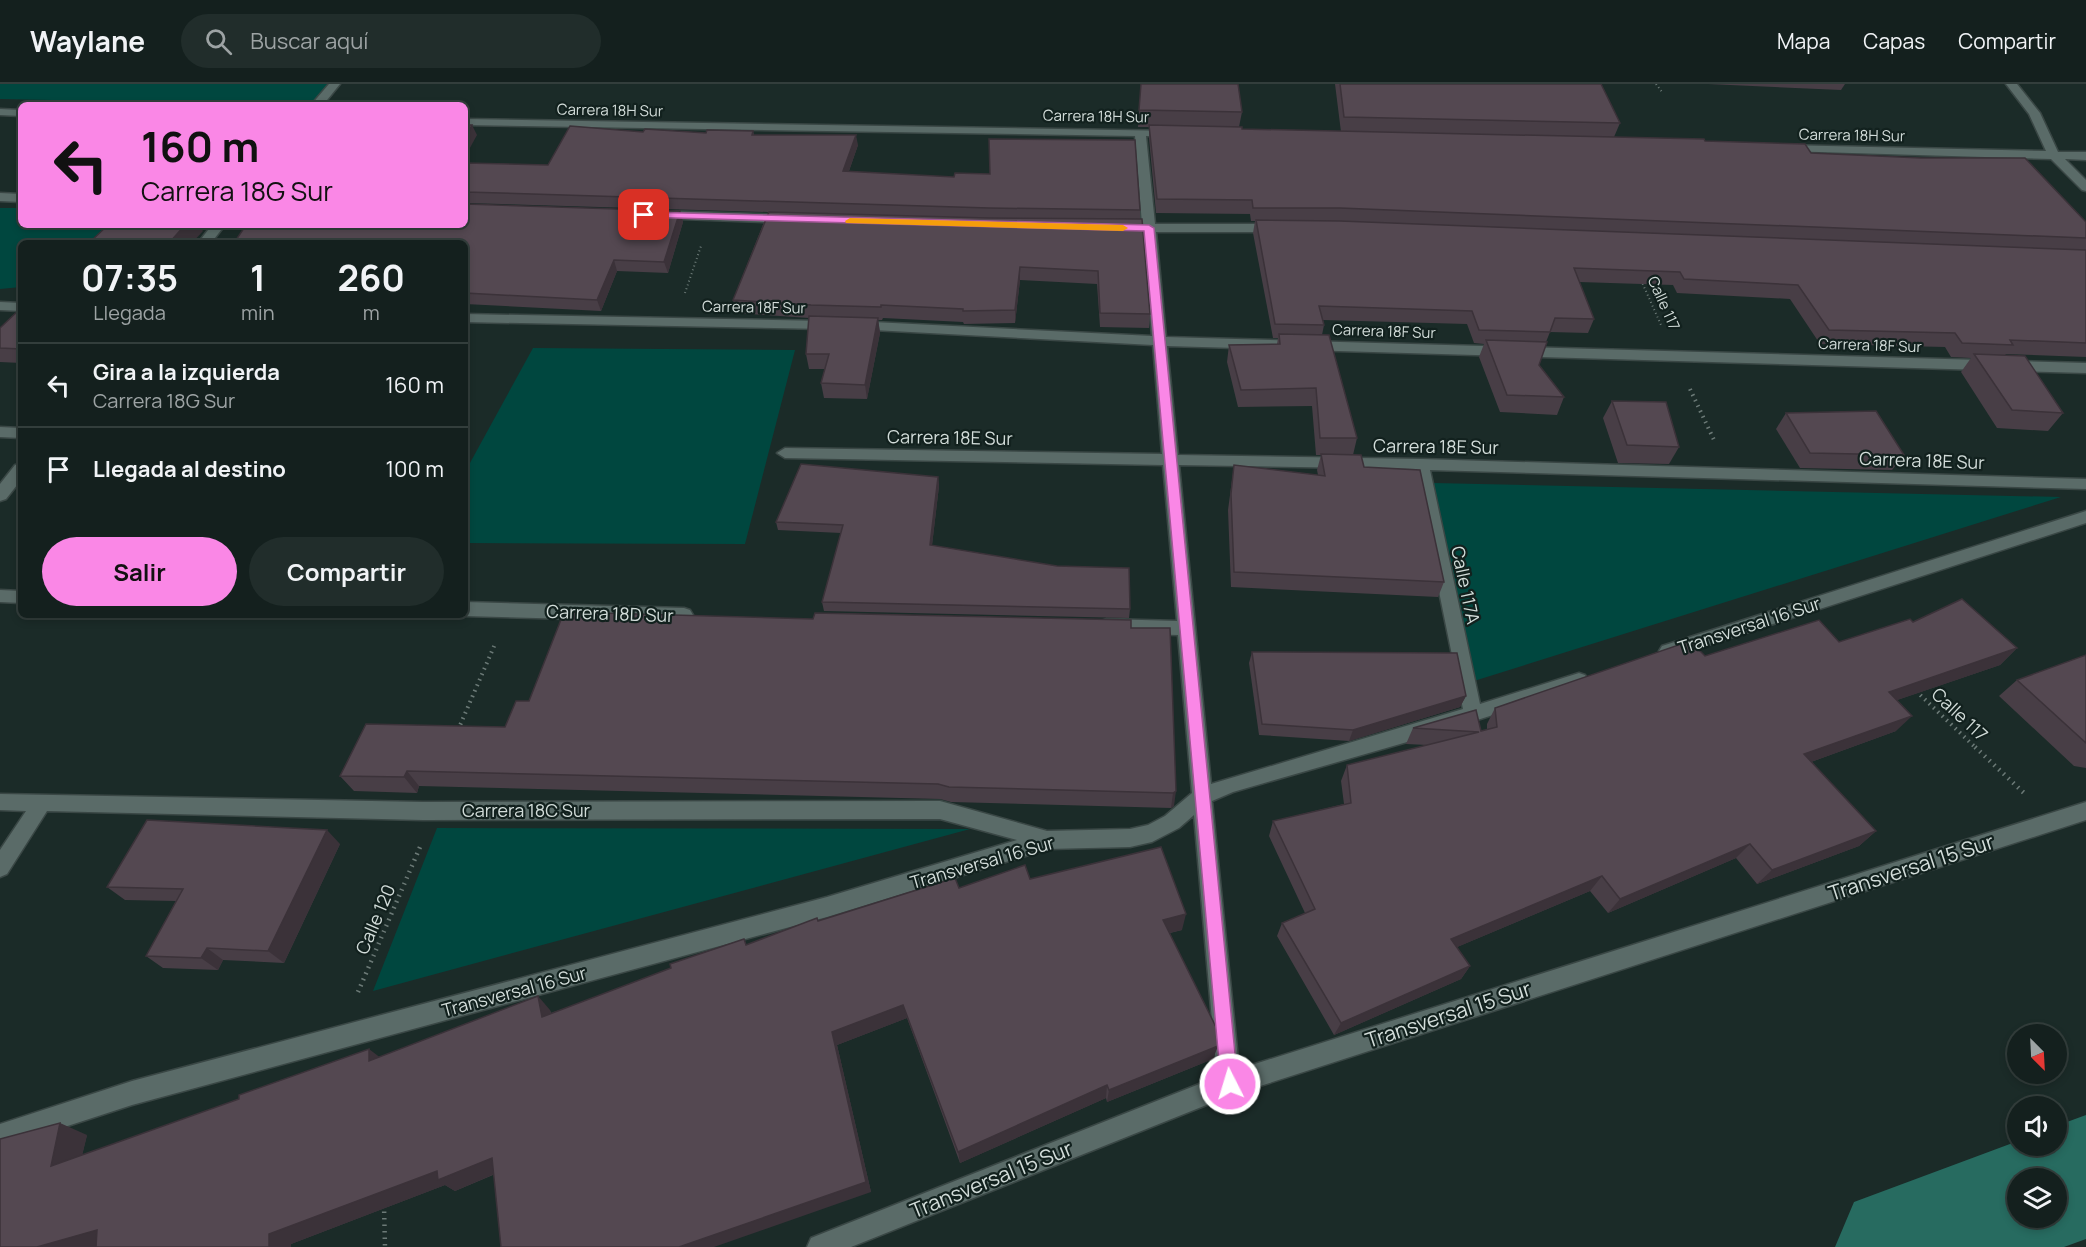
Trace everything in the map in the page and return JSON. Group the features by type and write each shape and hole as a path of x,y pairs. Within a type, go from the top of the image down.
{"street":[{"path":"320,102 335,84"},
{"path":"2011,84 2034,114 2054,155 2086,187"},
{"path":"0,112 18,113"},
{"name":"Carrera 18H Sur","path":"468,122 1188,133"},
{"path":"1140,132 1230,1084"},
{"name":"Carrera 18H Sur","path":"1768,148 2086,156"},
{"path":"0,197 18,198"},
{"path":"640,214 803,220"},
{"path":"1103,227 1290,228"},
{"path":"206,240 216,228"},
{"path":"0,306 18,307"},
{"name":"Carrera 18F Sur","path":"468,318 873,326 1160,341 2086,368"},
{"path":"0,432 18,433"},
{"name":"Carrera 18E Sur","path":"786,453 1421,464 2086,484"},
{"name":"Calle 117A","path":"1421,464 1473,714"},
{"path":"0,495 18,473"},
{"name":"Transversal 16 Sur","path":"1653,656 2086,517"},
{"path":"0,596 18,597"},
{"name":"Carrera 18D Sur","path":"468,609 698,616"},
{"path":"1094,626 1186,627"},
{"name":"Transversal 16 Sur","path":"0,1136 132,1093 827,907 1048,840 1130,838 1152,833 1173,822 1202,796 1230,785 1473,714 1597,674"},
{"name":"Carrera 18C Sur","path":"0,802 436,810 940,810 1048,840"},
{"path":"0,868 42,803"},
{"name":"Transversal 15 Sur","path":"820,1247 1230,1084 2086,811"}],"path":[{"path":"1656,84 1662,92"},
{"name":"Calle 117","path":"1637,272 1729,474"},
{"path":"455,737 510,610"},
{"name":"Calle 117","path":"1907,683 2054,821"},
{"name":"Calle 120","path":"339,1038 436,810"},
{"path":"384,1201 385,1247"}],"green space":[{"path":"0,84 331,84 313,102 0,99"},
{"path":"0,208 18,208 18,228 116,228 102,240 18,240 18,287 0,289"},
{"path":"533,348 795,350 745,544 468,543 468,467"},
{"path":"1433,483 2061,497 1474,681"},
{"path":"437,828 970,829 373,991"}],"building":[{"path":"1141,84 1238,84 1242,112 1139,110"},
{"path":"1340,84 1601,84 1620,123 1344,117"},
{"path":"1149,125 1704,139 1705,141 1805,144 1811,153 1921,158 2025,158 2086,222 2086,238 1340,208 1253,208 1252,200 1157,199"},
{"path":"570,126 643,132 645,129 706,133 707,130 753,131 752,135 856,135 843,171 954,177 955,173 990,174 989,139 1135,140 1140,210 989,208 468,192 468,163 548,165"},
{"path":"468,204 680,211 664,262 614,260 597,300 468,293 468,240 236,240 244,228 468,228"},
{"path":"769,212 988,218 1142,219 1150,314 1100,313 1098,271 1020,267 1015,310 963,311 963,309 881,305 881,307 811,305 733,300"},
{"path":"1256,220 1340,221 2086,250 2086,343 2010,340 2013,345 1962,343 1955,333 1829,330 1798,285 1684,279 1680,272 1574,268 1594,319 1555,318 1550,332 1479,330 1472,311 1319,306 1324,325 1275,324"},
{"path":"105,228 182,228 172,240 92,240"},
{"path":"18,311 18,349 0,348 0,328"},
{"path":"809,316 878,318 865,385 821,383 829,354 806,354"},
{"path":"1279,334 1329,335 1357,438 1320,438 1316,388 1241,390 1229,345 1280,344"},
{"path":"1486,340 1547,342 1539,365 1564,397 1507,395"},
{"path":"1974,354 2025,356 2063,413 2012,410"},
{"path":"1612,401 1666,402 1679,447 1627,445"},
{"path":"1876,411 1904,455 1810,453 1786,413"},
{"path":"1321,454 1361,455 1364,467 1420,470 1444,582 1234,572 1231,494 1234,465 1325,476"},
{"path":"801,464 938,477 930,545 1057,566 1129,568 1130,609 822,602 843,525 776,522"},
{"path":"1962,599 2017,648 1889,692 1912,716 1804,754 1876,831 1772,870 1750,844 1620,899 1602,876 1451,939 1470,966 1341,1023 1282,923 1315,909 1273,821 1351,803 1347,765 1479,732 1413,728 1476,710 1481,731 1497,727 1495,708 1690,641 1705,656 1819,620 1839,642 1910,619 1913,622"},
{"path":"564,612 813,619 815,613 1131,620 1131,628 1170,628 1176,791 1173,793 949,787 938,784 407,771 404,777 340,776 366,724 505,727 516,701 529,701"},
{"path":"1252,652 1457,653 1466,696 1353,730 1262,724"},
{"path":"2086,655 2086,743 2017,680"},
{"path":"147,820 327,830 268,951 207,948 201,958 146,956 183,889 107,887"},
{"path":"1161,847 1186,914 1163,920 1216,1027 1218,1046 1109,1090 1107,1085 958,1152 903,1005 832,1032 866,1182 679,1247 501,1247 492,1158 438,1180 437,1171 269,1234 269,1247 96,1247 97,1230 37,1247 0,1247 0,1139 60,1123 51,1166 239,1099 239,1095 369,1049 369,1061 538,996 542,1017 671,968 670,964 744,939 746,945 817,918 818,921 955,878 959,888 1025,865 1030,879"}],"waterway":[{"path":"2067,1184 2086,1177"},
{"path":"1899,1247 2007,1207"}],"slow traffic":[{"path":"850,221 1123,228"}],"route":[{"path":"644,215 1149,228 1230,1084"}]}
